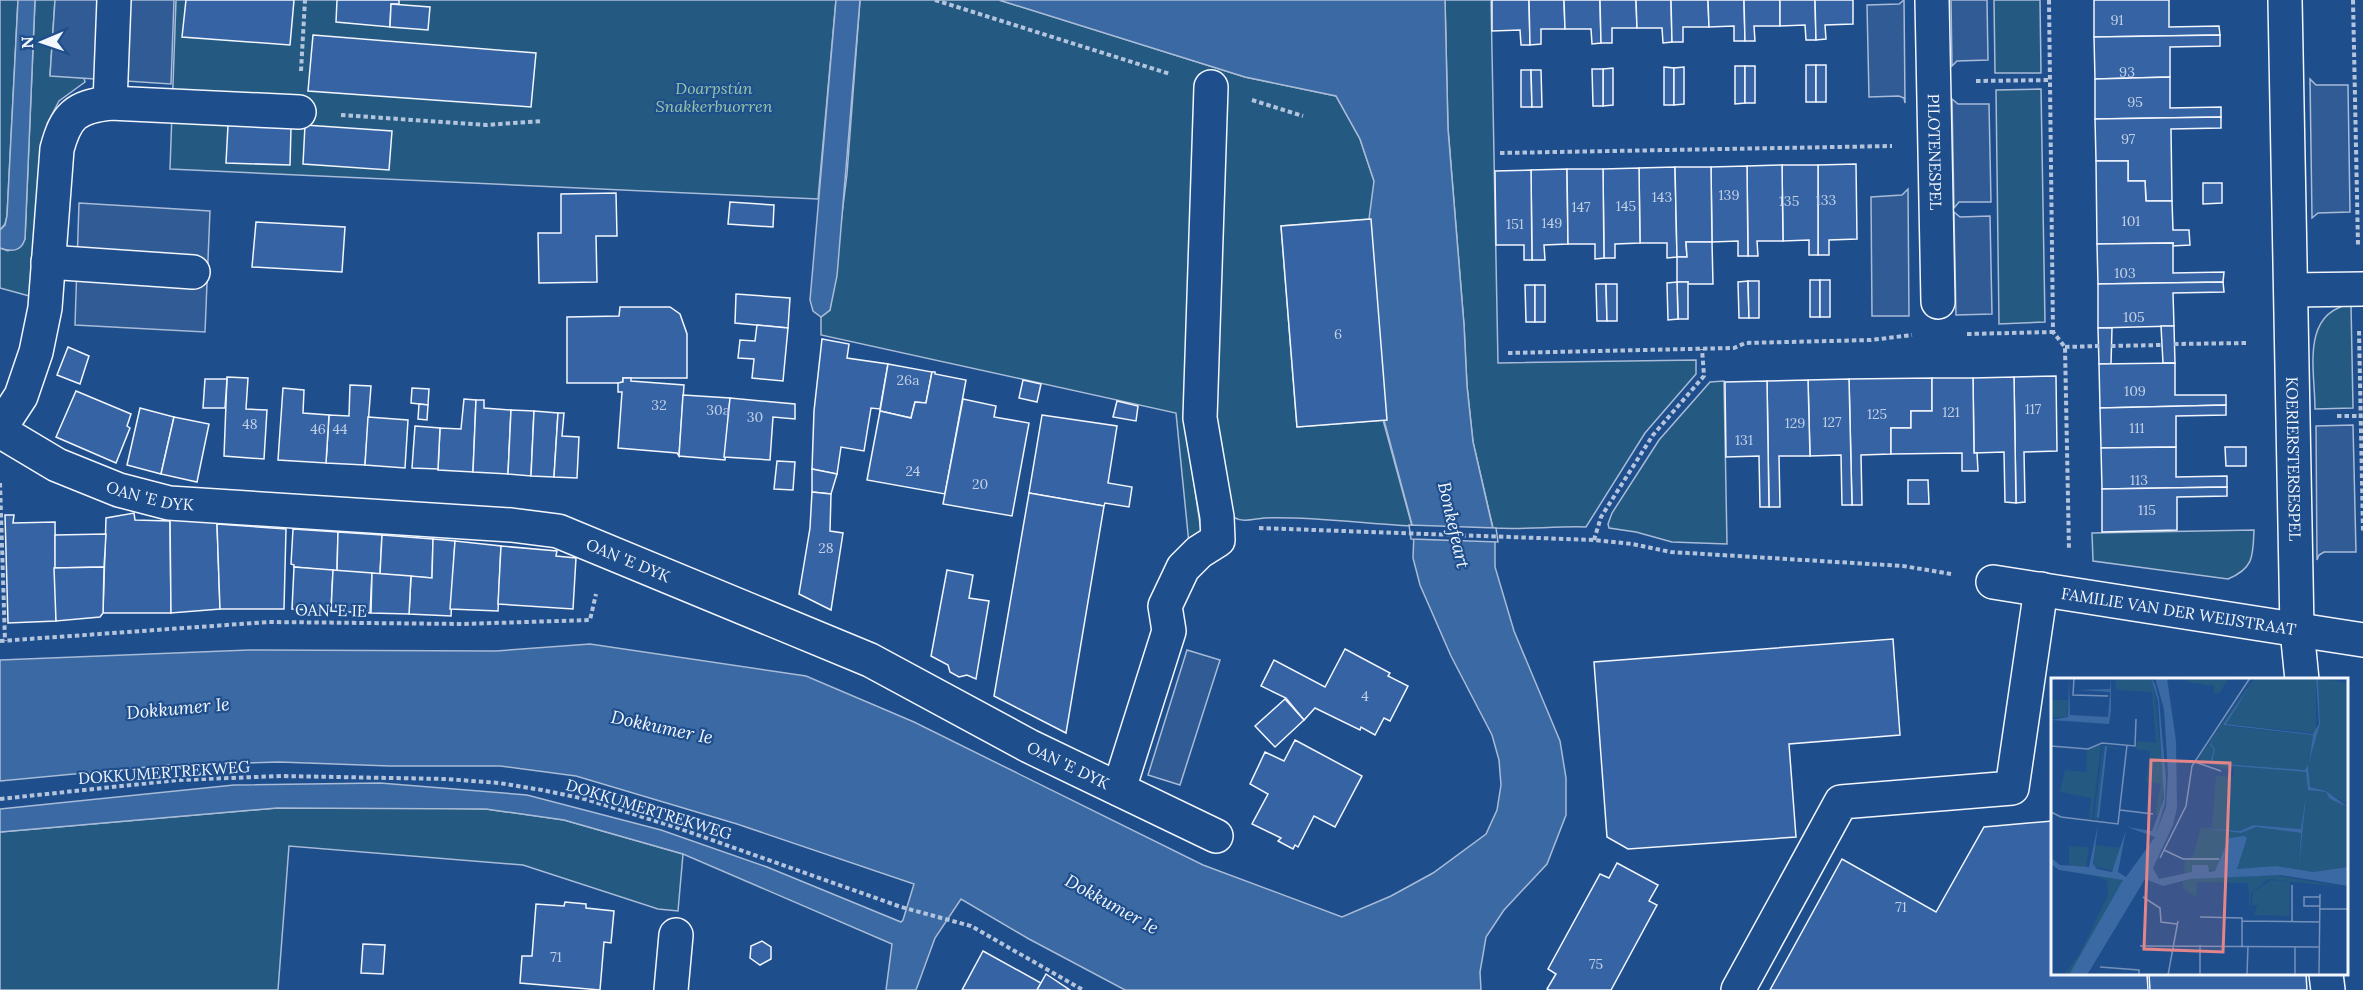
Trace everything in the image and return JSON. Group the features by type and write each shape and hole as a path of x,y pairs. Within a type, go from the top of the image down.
{"street":[{"path":"110,103 114,0"},
{"name":"PILOTENESPEL","path":"1932,0 1938,302"},
{"name":"KOERIERSTERSESPEL","path":"2285,0 2297,630 2302,678"},
{"path":"1119,789 1169,631 1165,606 1183,568 1199,552 1218,540 1217,517 1200,418 1212,87"},
{"name":"OAN 'E DYK","path":"299,112 110,103 91,105 75,112 63,127 57,149 45,308 36,352 21,396 0,430 57,465 119,490 169,503 511,525 558,531 870,660 1029,746 1216,836"},
{"path":"48,262 193,272"},
{"path":"2290,290 2363,289"},
{"name":"FAMILIE VAN DER WEIJSTRAAT","path":"1993,582 2363,640"},
{"path":"1738,990 1841,802 2012,788 2056,591"},
{"path":"671,990 676,935"},
{"path":"2326,975 2328,990"}],"path":[{"path":"305,0 299,112 486,125 542,121"},
{"path":"935,0 1303,116"},
{"path":"2049,0 2053,332 2065,347 2056,591"},
{"path":"1934,82 2050,80"},
{"path":"1500,153 1935,145"},
{"path":"1508,353 1734,348 1745,343 1871,340 1915,335"},
{"path":"2174,344 2291,342"},
{"path":"2112,346 2162,345"},
{"path":"2065,347 2099,346"},
{"path":"1594,540 1601,517 1653,435 1704,375 1702,349"},
{"path":"0,475 3,641"},
{"path":"1218,540 1243,531 1262,528 1529,536 1632,544 1671,552 1904,566 1993,582"},
{"name":"OAN 'E IE","path":"3,641 269,622 463,624 590,620 607,550"},
{"name":"DOKKUMERTREKWEG","path":"0,799 226,777 446,779 499,783 585,799 774,860 901,907 955,922 987,934 1083,990"}],"green space":[{"path":"0,0 18,0 7,216 0,230"},
{"path":"35,0 55,0 50,75 84,78 85,82 59,101 47,124 33,297 0,288 0,248 8,251 25,239"},
{"name":"Doarpstún Snakkerbuorren","path":"176,0 836,0 818,199 170,169"},
{"path":"860,0 999,0 1245,77 1336,96 1360,139 1374,181 1383,420 1412,526 1301,518 1237,519 1233,517 1184,415 1201,531 1189,544 1176,413 821,335 821,317 830,310 847,174"},
{"path":"1445,0 1491,0 1498,363 1696,360 1696,374 1645,433 1586,527 1493,528 1473,442 1467,386 1448,128"},
{"path":"1994,0 2040,0 2041,73 1995,73"},
{"path":"2041,89 2045,322 1999,324 1996,90"},
{"path":"2351,304 2353,408 2315,409 2313,361 2317,331 2324,319 2335,310"},
{"path":"1724,381 1727,544 1672,542 1636,532 1609,528 1612,513 1659,440 1710,382"},
{"path":"2254,530 2252,554 2247,566 2228,579 2093,561 2092,533"},
{"path":"277,808 486,809 564,820 683,854 678,911 658,909 523,865 289,846 278,990 0,990 0,832"}],"shaded area":[{"path":"55,0 174,0 171,84 50,76"},
{"path":"1904,0 1905,103 1904,98 1899,96 1869,97 1867,5 1899,4"},
{"path":"1951,0 1987,0 1988,60 1957,61 1952,66"},
{"path":"2310,79 2316,85 2348,85 2350,212 2318,213 2312,218"},
{"path":"1952,99 1958,104 1989,104 1991,202 1959,202 1954,208"},
{"path":"1908,189 1909,316 1872,316 1871,197 1902,195"},
{"path":"79,203 210,211 205,332 75,325"},
{"path":"1954,212 1960,217 1990,216 1992,314 1956,315"},
{"path":"2353,425 2356,552 2324,552 2317,560 2316,426"},
{"path":"1187,650 1220,660 1180,785 1148,775"}],"water":[{"path":"18,0 35,0 25,239 18,249 8,250 0,248 0,230 5,225 7,216"},
{"path":"836,0 860,0 837,276 830,310 821,317 813,311 810,300"},
{"path":"999,0 1445,0 1448,129 1473,442 1495,538 1495,567 1514,631 1560,741 1566,778 1566,815 1547,864 1504,910 1486,937 1480,972 1481,990 1125,990 1029,939 961,899 935,938 916,990 886,990 892,944 683,854 564,820 486,809 277,808 0,832 0,809 234,785 380,783 527,795 661,830 767,867 901,922 903,920 914,884 737,824 576,776 500,766 390,766 279,762 169,765 0,781 0,660 249,650 496,651 590,644 806,676 914,722 1203,865 1342,917 1391,896 1433,873 1486,834 1497,810 1501,785 1499,760 1492,735 1451,656 1420,585 1413,558 1414,532 1384,420 1297,427 1281,226 1369,219 1374,181 1360,139 1336,96 1245,77"}],"pier":[{"path":"1409,525 1496,528 1498,542 1411,539"}],"building":[{"path":"186,0 294,0 290,45 182,37"},
{"path":"337,0 399,0 399,4 391,4 390,27 336,22"},
{"path":"1492,0 1529,0 1530,45 1521,45 1520,30 1492,31"},
{"path":"1529,0 1564,0 1565,29 1541,29 1541,44 1530,45"},
{"path":"1564,0 1600,0 1601,43 1592,44 1591,29 1565,29"},
{"path":"1600,0 1636,0 1637,28 1612,28 1612,43 1601,43"},
{"path":"1636,0 1671,0 1672,42 1663,43 1662,28 1637,28"},
{"path":"1671,0 1708,0 1709,27 1683,27 1683,42 1672,42"},
{"path":"1708,0 1744,0 1745,41 1734,41 1734,26 1709,27"},
{"path":"1744,0 1780,0 1780,26 1754,26 1755,41 1745,41"},
{"path":"1780,0 1815,0 1816,40 1806,40 1805,25 1780,26"},
{"path":"1815,0 1853,0 1853,24 1825,25 1826,39 1816,40"},
{"path":"2094,0 2169,0 2169,27 2219,26 2220,35 2094,37"},
{"path":"391,4 430,7 428,30 390,27"},
{"path":"313,35 536,53 531,107 308,91"},
{"path":"2220,35 2220,46 2170,47 2170,77 2095,79 2094,37"},
{"path":"1806,65 1816,65 1816,102 1806,102"},
{"path":"1816,65 1826,65 1826,102 1816,102"},
{"path":"1735,66 1745,66 1745,103 1735,104"},
{"path":"1745,66 1755,66 1755,103 1745,103"},
{"path":"1664,67 1674,68 1674,105 1664,105"},
{"path":"1684,67 1684,104 1674,105 1674,68"},
{"path":"1613,68 1613,105 1603,106 1603,69"},
{"path":"1592,69 1603,69 1603,106 1593,106"},
{"path":"1521,70 1531,70 1532,107 1521,107"},
{"path":"1531,70 1541,70 1542,107 1532,107"},
{"path":"2170,77 2170,108 2221,107 2221,117 2095,119 2095,79"},
{"path":"2221,117 2221,128 2171,129 2172,201 2146,201 2145,181 2128,181 2128,161 2096,161 2095,119"},
{"path":"228,125 291,128 290,165 226,163"},
{"path":"305,125 392,131 389,170 303,164"},
{"path":"2096,161 2128,161 2128,181 2145,181 2146,201 2172,201 2173,230 2189,230 2190,245 2172,246 2173,243 2097,244"},
{"path":"1856,164 1857,239 1829,240 1829,255 1818,255 1818,165"},
{"path":"1782,165 1818,165 1818,255 1809,255 1809,240 1783,241"},
{"path":"1782,165 1783,241 1757,241 1758,256 1748,256 1747,166"},
{"path":"1747,166 1748,256 1738,256 1738,241 1712,242 1711,167"},
{"path":"1675,167 1677,257 1667,258 1667,243 1640,243 1639,168"},
{"path":"1675,167 1711,167 1712,242 1686,242 1687,257 1677,257"},
{"path":"1639,168 1640,243 1615,244 1615,258 1604,258 1603,169"},
{"path":"1567,169 1568,244 1544,245 1545,260 1532,260 1531,170"},
{"path":"1567,169 1603,169 1604,258 1595,259 1595,244 1568,244"},
{"path":"1531,170 1532,260 1524,260 1524,245 1496,245 1495,171"},
{"path":"2203,183 2222,183 2222,203 2203,204"},
{"path":"616,193 617,236 596,236 597,282 539,283 538,233 561,233 561,194"},
{"path":"730,202 774,205 773,227 728,224"},
{"path":"1371,219 1387,420 1297,427 1281,226"},
{"path":"256,222 345,227 342,272 252,267"},
{"path":"1686,242 1712,242 1713,284 1677,282 1677,257 1687,257"},
{"path":"2173,243 2173,273 2224,272 2223,282 2098,284 2097,244"},
{"path":"1810,280 1820,280 1820,317 1810,317"},
{"path":"1820,280 1830,280 1830,317 1820,317"},
{"path":"1748,281 1749,318 1739,318 1738,282"},
{"path":"1748,281 1759,281 1759,318 1749,318"},
{"path":"1677,282 1688,282 1688,319 1678,319"},
{"path":"1677,282 1678,319 1668,320 1667,283"},
{"path":"2223,282 2224,292 2173,293 2174,326 2098,328 2098,284"},
{"path":"1596,284 1606,284 1607,321 1597,321"},
{"path":"1606,284 1617,284 1617,321 1607,321"},
{"path":"1525,285 1535,285 1535,322 1526,322"},
{"path":"1535,285 1545,285 1545,322 1535,322"},
{"path":"736,294 790,298 788,328 735,323"},
{"path":"620,307 670,307 680,314 687,334 687,378 623,378 623,382 618,383 567,383 567,317 619,316"},
{"path":"757,325 788,328 783,381 752,378 754,359 738,358 740,340 755,341"},
{"path":"2161,326 2174,326 2175,363 2163,363"},
{"path":"2098,328 2112,328 2111,364 2099,364"},
{"path":"822,339 849,344 847,358 888,364 880,409 871,408 864,451 841,447 837,474 812,469 814,411"},
{"path":"68,347 89,356 80,384 57,375"},
{"path":"2175,363 2175,395 2226,395 2226,405 2100,408 2099,364"},
{"path":"888,364 932,372 926,403 915,402 911,418 880,411"},
{"path":"932,372 966,380 945,494 867,480 880,411 911,418 915,402 926,403"},
{"path":"2056,376 2057,451 2024,452 2025,502 2016,503 2014,377"},
{"path":"227,377 248,378 246,409 267,410 264,459 224,456"},
{"path":"2014,377 2016,503 2005,502 2004,452 1974,453 1973,378"},
{"path":"623,378 631,378 631,381 684,385 679,456 677,453 618,448 622,392 618,392 618,383 623,382"},
{"path":"1932,378 1932,411 1911,411 1911,428 1891,428 1891,454 1861,455 1862,505 1852,505 1849,379"},
{"path":"1932,378 1973,378 1974,453 1977,453 1978,471 1962,471 1962,453 1891,454 1891,428 1911,428 1911,411 1932,411"},
{"path":"205,379 227,379 225,408 203,408"},
{"path":"1849,379 1852,505 1842,505 1841,455 1810,456 1808,380"},
{"path":"1023,380 1041,384 1037,402 1019,398"},
{"path":"1808,380 1810,456 1779,456 1780,507 1769,507 1767,381"},
{"path":"1767,381 1769,507 1760,507 1759,456 1726,457 1725,382"},
{"path":"350,385 371,386 365,465 326,463 329,415 349,416"},
{"path":"283,388 304,390 303,413 329,415 326,463 278,460"},
{"path":"412,388 429,389 428,405 411,403"},
{"path":"76,391 131,414 127,426 130,428 116,463 56,437"},
{"path":"683,395 730,398 725,460 679,456"},
{"path":"730,398 795,404 795,419 773,417 770,460 724,457"},
{"path":"464,399 476,400 473,472 438,470 440,428 461,429"},
{"path":"963,399 996,406 994,417 1029,423 1012,516 943,504"},
{"path":"476,400 484,400 484,408 511,410 508,474 473,472"},
{"path":"1117,401 1138,406 1136,421 1113,417"},
{"path":"419,404 428,405 427,420 418,419"},
{"path":"2226,405 2226,415 2176,416 2176,447 2101,448 2100,408"},
{"path":"140,408 174,417 161,474 127,465"},
{"path":"511,410 534,411 531,476 508,474"},
{"path":"534,411 558,413 554,477 531,476"},
{"path":"558,413 564,413 562,436 579,437 577,478 554,477"},
{"path":"1042,415 1117,426 1108,483 1132,487 1129,507 1105,503 1104,506 1029,493"},
{"path":"174,417 209,424 197,482 161,474"},
{"path":"368,417 408,420 405,468 365,465"},
{"path":"415,426 440,428 438,469 412,468"},
{"path":"2176,447 2176,477 2227,476 2227,487 2102,489 2101,448"},
{"path":"2225,447 2246,447 2246,466 2226,466"},
{"path":"777,461 795,462 793,490 774,489"},
{"path":"812,469 837,474 831,494 812,492"},
{"path":"1908,480 1928,480 1929,504 1908,504"},
{"path":"2227,487 2227,496 2177,497 2177,530 2102,532 2102,489"},
{"path":"812,492 831,494 830,531 843,533 831,610 799,594 810,528"},
{"path":"1029,493 1104,506 1066,733 994,696"},
{"path":"134,513 135,520 170,521 171,613 103,613 106,518"},
{"path":"5,515 14,515 13,523 55,522 56,621 8,623"},
{"path":"170,515 217,523 220,609 171,613"},
{"path":"217,524 286,529 284,609 220,609"},
{"path":"293,529 338,532 337,571 294,567 291,564"},
{"path":"338,532 382,535 380,574 337,571"},
{"path":"106,534 104,567 55,568 55,535"},
{"path":"382,535 433,539 432,578 380,574"},
{"path":"433,539 455,541 451,616 409,614 411,576 432,578"},
{"path":"455,541 501,546 498,611 450,609"},
{"path":"501,546 557,551 556,556 576,558 573,609 498,604"},
{"path":"104,567 103,613 100,617 56,621 54,568"},
{"path":"294,567 333,570 331,611 292,609"},
{"path":"333,570 372,573 370,613 331,611"},
{"path":"947,570 973,575 969,598 989,601 976,679 967,675 959,677 950,672 948,665 931,656"},
{"path":"372,573 411,576 409,614 371,613"},
{"path":"1893,639 1900,735 1789,744 1796,837 1628,849 1607,837 1594,662"},
{"path":"1345,649 1390,673 1388,676 1408,686 1390,721 1384,718 1375,735 1315,708 1304,720 1286,698 1261,686 1274,660 1325,687"},
{"path":"1285,699 1304,720 1275,747 1255,726"},
{"path":"1295,740 1362,776 1335,827 1314,816 1298,847 1295,845 1293,849 1278,841 1281,838 1252,824 1268,794 1250,784 1265,752 1284,761"},
{"path":"2051,821 2051,975 2147,975 2148,990 1770,990 1842,859 1936,912 1984,827"},
{"path":"1617,863 1658,885 1649,901 1657,905 1611,990 1547,989 1556,974 1548,969 1600,874 1609,878"},
{"path":"565,902 586,904 586,908 614,911 611,943 604,942 600,990 520,983 522,956 532,956 536,904 564,906"},
{"path":"762,941 771,947 771,959 760,965 750,958 751,946"},
{"path":"363,944 385,945 383,974 361,973"},
{"path":"983,951 1041,983 1037,990 962,990"},
{"path":"1046,974 1070,990 1037,990"},
{"path":"2149,975 2306,975 2307,990 2150,990"}],"water label":[{"name":"Bonkefeart","path":"1454,525"},
{"name":"Dokkumer Ie","path":"178,708"},
{"name":"Dokkumer Ie","path":"662,727"},
{"name":"Dokkumer Ie","path":"1112,904"}]}
